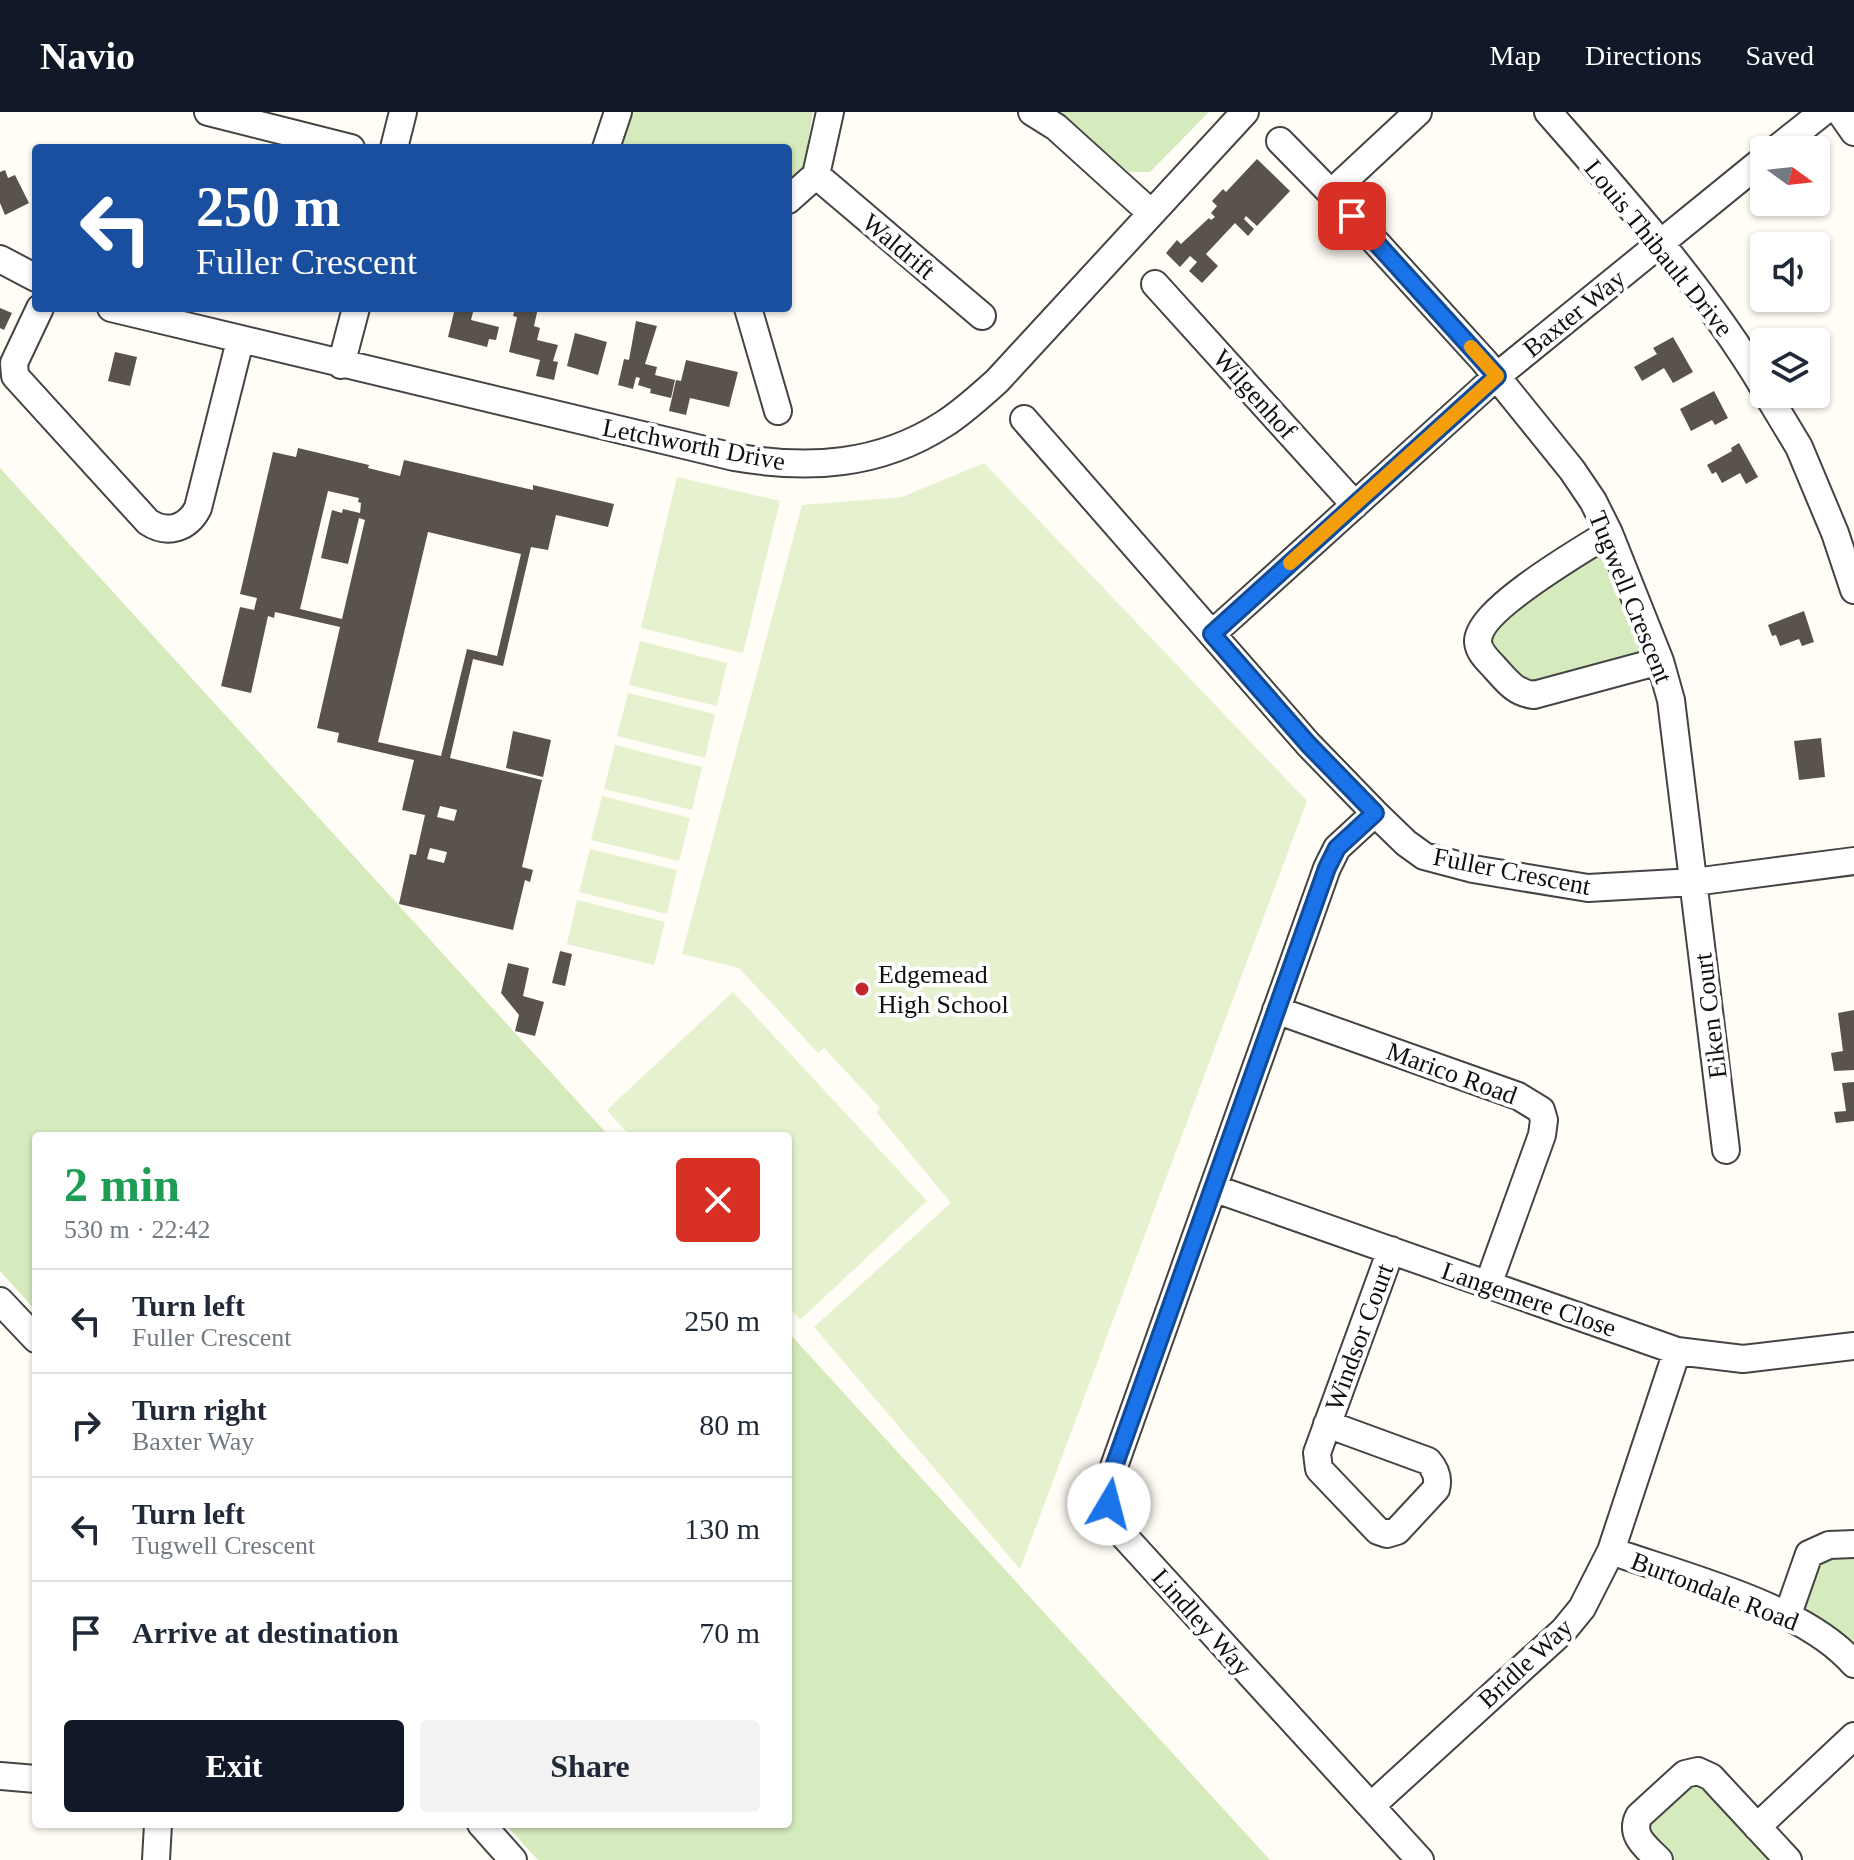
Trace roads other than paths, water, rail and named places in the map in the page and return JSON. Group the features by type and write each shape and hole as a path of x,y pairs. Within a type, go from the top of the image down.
{"street":[{"path":"208,112 335,144"},
{"path":"395,144 403,112"},
{"path":"607,144 618,112"},
{"path":"792,196 816,175 830,112"},
{"path":"1032,112 1056,127 1151,213"},
{"name":"Letchworth Drive","path":"127,312 734,457 792,465 852,460 920,437 969,406 997,381 1245,112"},
{"path":"1331,193 1418,112"},
{"name":"Louis Thibault Drive","path":"1548,112 1661,242 1750,364"},
{"path":"1793,136 1823,112"},
{"path":"1840,112 1854,132"},
{"name":"Tugwell Crescent","path":"1280,141 1497,376 1593,501 1660,661 1671,700 1694,882"},
{"name":"Baxter Way","path":"1212,634 1497,376 1750,170"},
{"name":"Waldrift","path":"816,175 982,316"},
{"path":"0,259 32,276"},
{"name":"Wilgenhof","path":"1155,284 1355,505"},
{"path":"38,312 14,363 15,376 148,522 161,528 173,529 185,524 198,508 240,341"},
{"path":"341,365 355,312"},
{"path":"749,312 778,411"},
{"path":"1775,408 1799,447 1835,533 1854,590"},
{"name":"Fuller Crescent","path":"1024,419 1308,744 1406,843 1424,856 1473,869 1588,888 1694,882 1854,861"},
{"path":"1609,533 1527,585 1482,626 1479,647 1515,690 1534,695 1660,661"},
{"name":"Lindley Way","path":"1375,813 1337,848 1327,868 1111,1475 1109,1504 1124,1536 1420,1860"},
{"name":"Eiken Court","path":"1694,882 1726,1150"},
{"name":"Marico Road","path":"1276,1010 1518,1096 1541,1110 1544,1120 1539,1143 1488,1285"},
{"name":"Langemere Close","path":"1213,1188 1677,1351 1743,1359 1854,1346"},
{"name":"Windsor Court","path":"1327,1424 1428,1461 1434,1467 1438,1481 1436,1489 1397,1531 1387,1534 1378,1531 1319,1469 1317,1453 1327,1424 1391,1250"},
{"path":"2,1306 32,1335"},
{"name":"Bridle Way","path":"1371,1806 1564,1630 1582,1608 1611,1551 1677,1351"},
{"path":"1788,1614 1809,1554 1829,1545 1854,1544"},
{"name":"Burtondale Road","path":"1611,1551 1788,1614 1854,1664"},
{"path":"1757,1827 1854,1736"},
{"path":"1659,1860 1639,1839 1636,1822 1691,1771 1705,1772 1711,1777 1788,1860"},
{"path":"0,1776 32,1779"},
{"path":"156,1860 158,1828"},
{"path":"485,1828 513,1860"}],"place":[{"name":"Edgemead High School","path":"862,989"}]}
